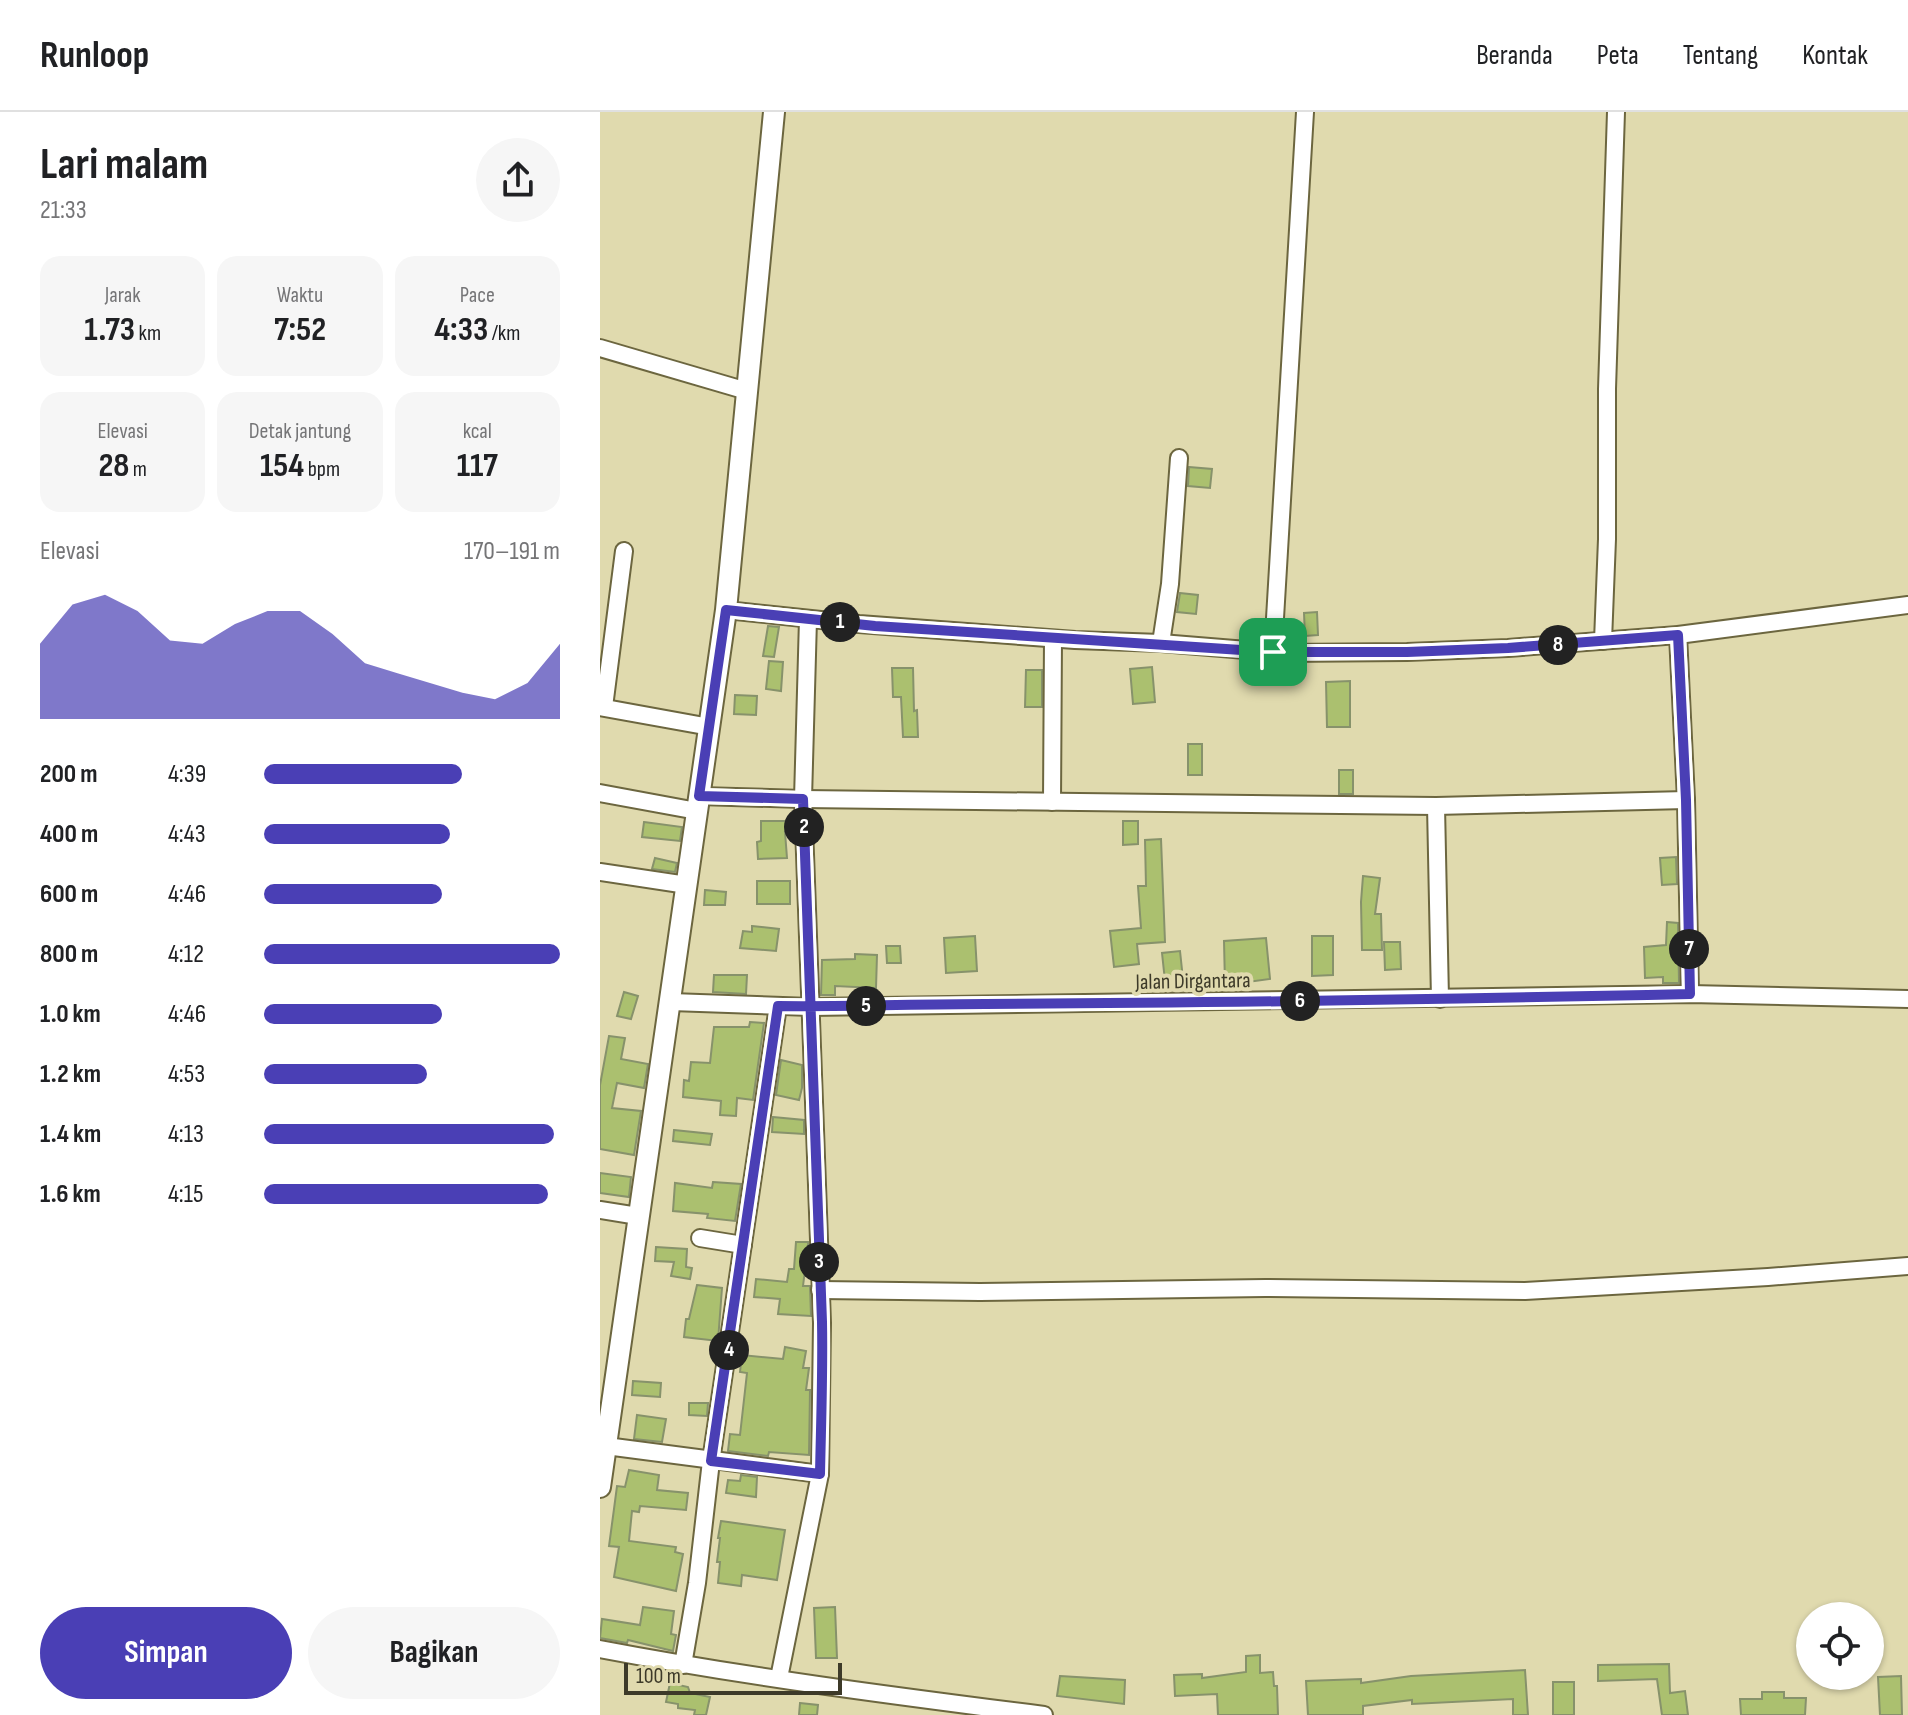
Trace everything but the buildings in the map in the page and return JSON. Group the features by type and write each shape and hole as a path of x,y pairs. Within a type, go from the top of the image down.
{"street":[{"path":"600,1487 726,610 774,112"},
{"path":"1273,652 1305,112"},
{"path":"1603,641 1616,112"},
{"path":"600,348 747,391"},
{"path":"1161,643 1170,584 1179,458"},
{"path":"624,551 602,707 710,727"},
{"path":"726,610 1053,639 1273,652 1407,652 1678,635 1908,605"},
{"path":"779,1678 820,1474 820,1290 803,799 808,619"},
{"path":"1678,635 1686,800 1690,994"},
{"path":"1052,802 1053,639"},
{"path":"600,793 698,803 803,799 1436,806 1686,800"},
{"path":"1436,806 1440,999"},
{"path":"600,872 687,885"},
{"name":"Jalan Dirgantara","path":"671,1002 811,1007 1690,994 1908,999"},
{"path":"683,1665 778,1006"},
{"path":"600,1210 638,1216"},
{"path":"700,1238 743,1245"},
{"path":"820,1290 980,1292 1265,1288 1525,1291 1908,1266"},
{"path":"606,1446 820,1474"},
{"path":"600,1649 683,1665 1044,1715"},
{"path":"891,1715 894,1696"}],"route":[{"path":"1273,652 875,626 726,610 699,796 803,799 809,975 811,1007 813,1056 822,1323 820,1474 711,1461 778,1006 811,1007 1274,1002 1690,994 1686,800 1678,635 1508,648 1273,652"}]}
